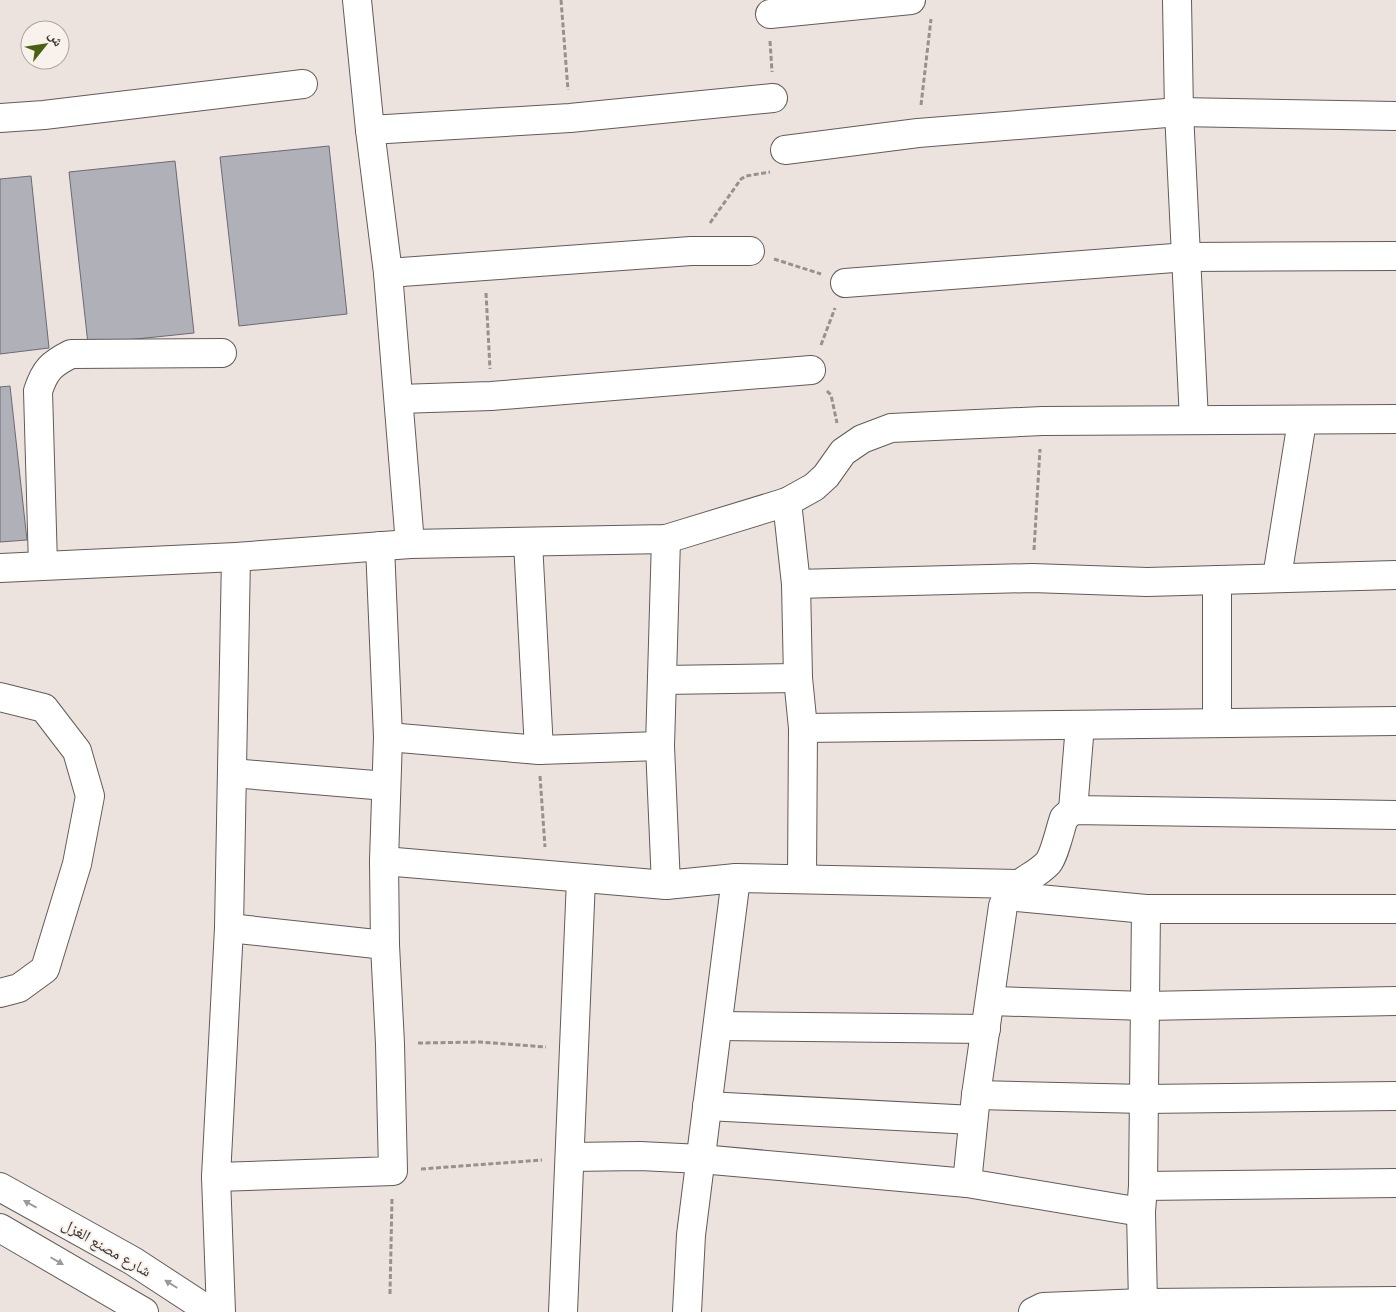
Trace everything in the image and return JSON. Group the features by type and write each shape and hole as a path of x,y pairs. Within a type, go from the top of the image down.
{"street":[{"path":"1177,0 1179,112 1194,420"},
{"path":"364,1 370,130 388,273 410,544"},
{"path":"770,14 922,5"},
{"path":"0,118 44,115 303,84"},
{"path":"370,130 570,118 773,98"},
{"path":"786,150 918,133 1179,112 1396,116"},
{"path":"388,273 691,251 750,251"},
{"path":"845,283 1187,258 1396,256"},
{"path":"43,565 38,391 42,377 55,362 71,354 222,353"},
{"path":"399,399 491,396 811,370"},
{"path":"0,568 236,557 410,544 666,539 787,502 814,487 826,476 844,452 862,439 891,428 1042,420 1302,421 1396,419"},
{"path":"1278,577 1302,421"},
{"path":"787,502 796,584 798,678 803,728 802,879"},
{"path":"666,539 660,746 666,885"},
{"path":"528,542 538,750"},
{"path":"216,1177 392,1171 390,1044 384,945 384,861 388,737 380,546"},
{"path":"221,1312 216,1177 229,928 236,557"},
{"path":"796,584 1032,578 1147,582 1396,574"},
{"path":"1217,580 1217,723"},
{"path":"662,680 798,678"},
{"path":"0,696 44,708 77,751 90,796 77,864 45,969 19,988 0,993"},
{"path":"803,728 1396,721"},
{"path":"1073,810 1080,724"},
{"path":"388,737 538,750 660,746"},
{"path":"232,773 386,786"},
{"path":"968,1183 974,1107 1003,906 1013,890 1048,862 1064,818 1073,810 1396,815"},
{"path":"384,861 666,885 736,878 802,879 1013,890 1146,909 1396,908"},
{"path":"563,1312 581,878"},
{"path":"687,1312 692,1235 736,878"},
{"path":"1143,1303 1142,1199 1146,909"},
{"path":"229,928 384,945"},
{"path":"990,1000 1145,1006 1396,1001"},
{"path":"718,1026 986,1029"},
{"path":"707,1106 974,1107 1144,1099 1396,1096"},
{"path":"570,1158 640,1156 701,1158 1142,1199 1396,1183"},
{"name":"شارع مصنع الغزل","path":"0,1187 133,1261 211,1312"},
{"path":"0,1228 144,1312"},
{"path":"1033,1312 1043,1307 1143,1303 1396,1302"}],"path":[{"path":"561,0 570,118"},
{"path":"918,133 922,5"},
{"path":"770,14 773,98"},
{"path":"691,251 741,179 777,168 782,163 786,150"},
{"path":"750,251 845,283 811,370 831,395 844,452"},
{"path":"484,265 491,396"},
{"path":"1032,578 1042,420"},
{"path":"538,750 547,875"},
{"path":"390,1044 480,1042 574,1050"},
{"path":"390,1294 392,1171 570,1158"}],"building":[{"path":"329,146 347,314 239,326 220,157"},
{"path":"175,161 194,333 88,344 69,172"},
{"path":"31,176 49,348 0,354 0,179"},
{"path":"10,386 27,540 0,542 0,387"}]}
